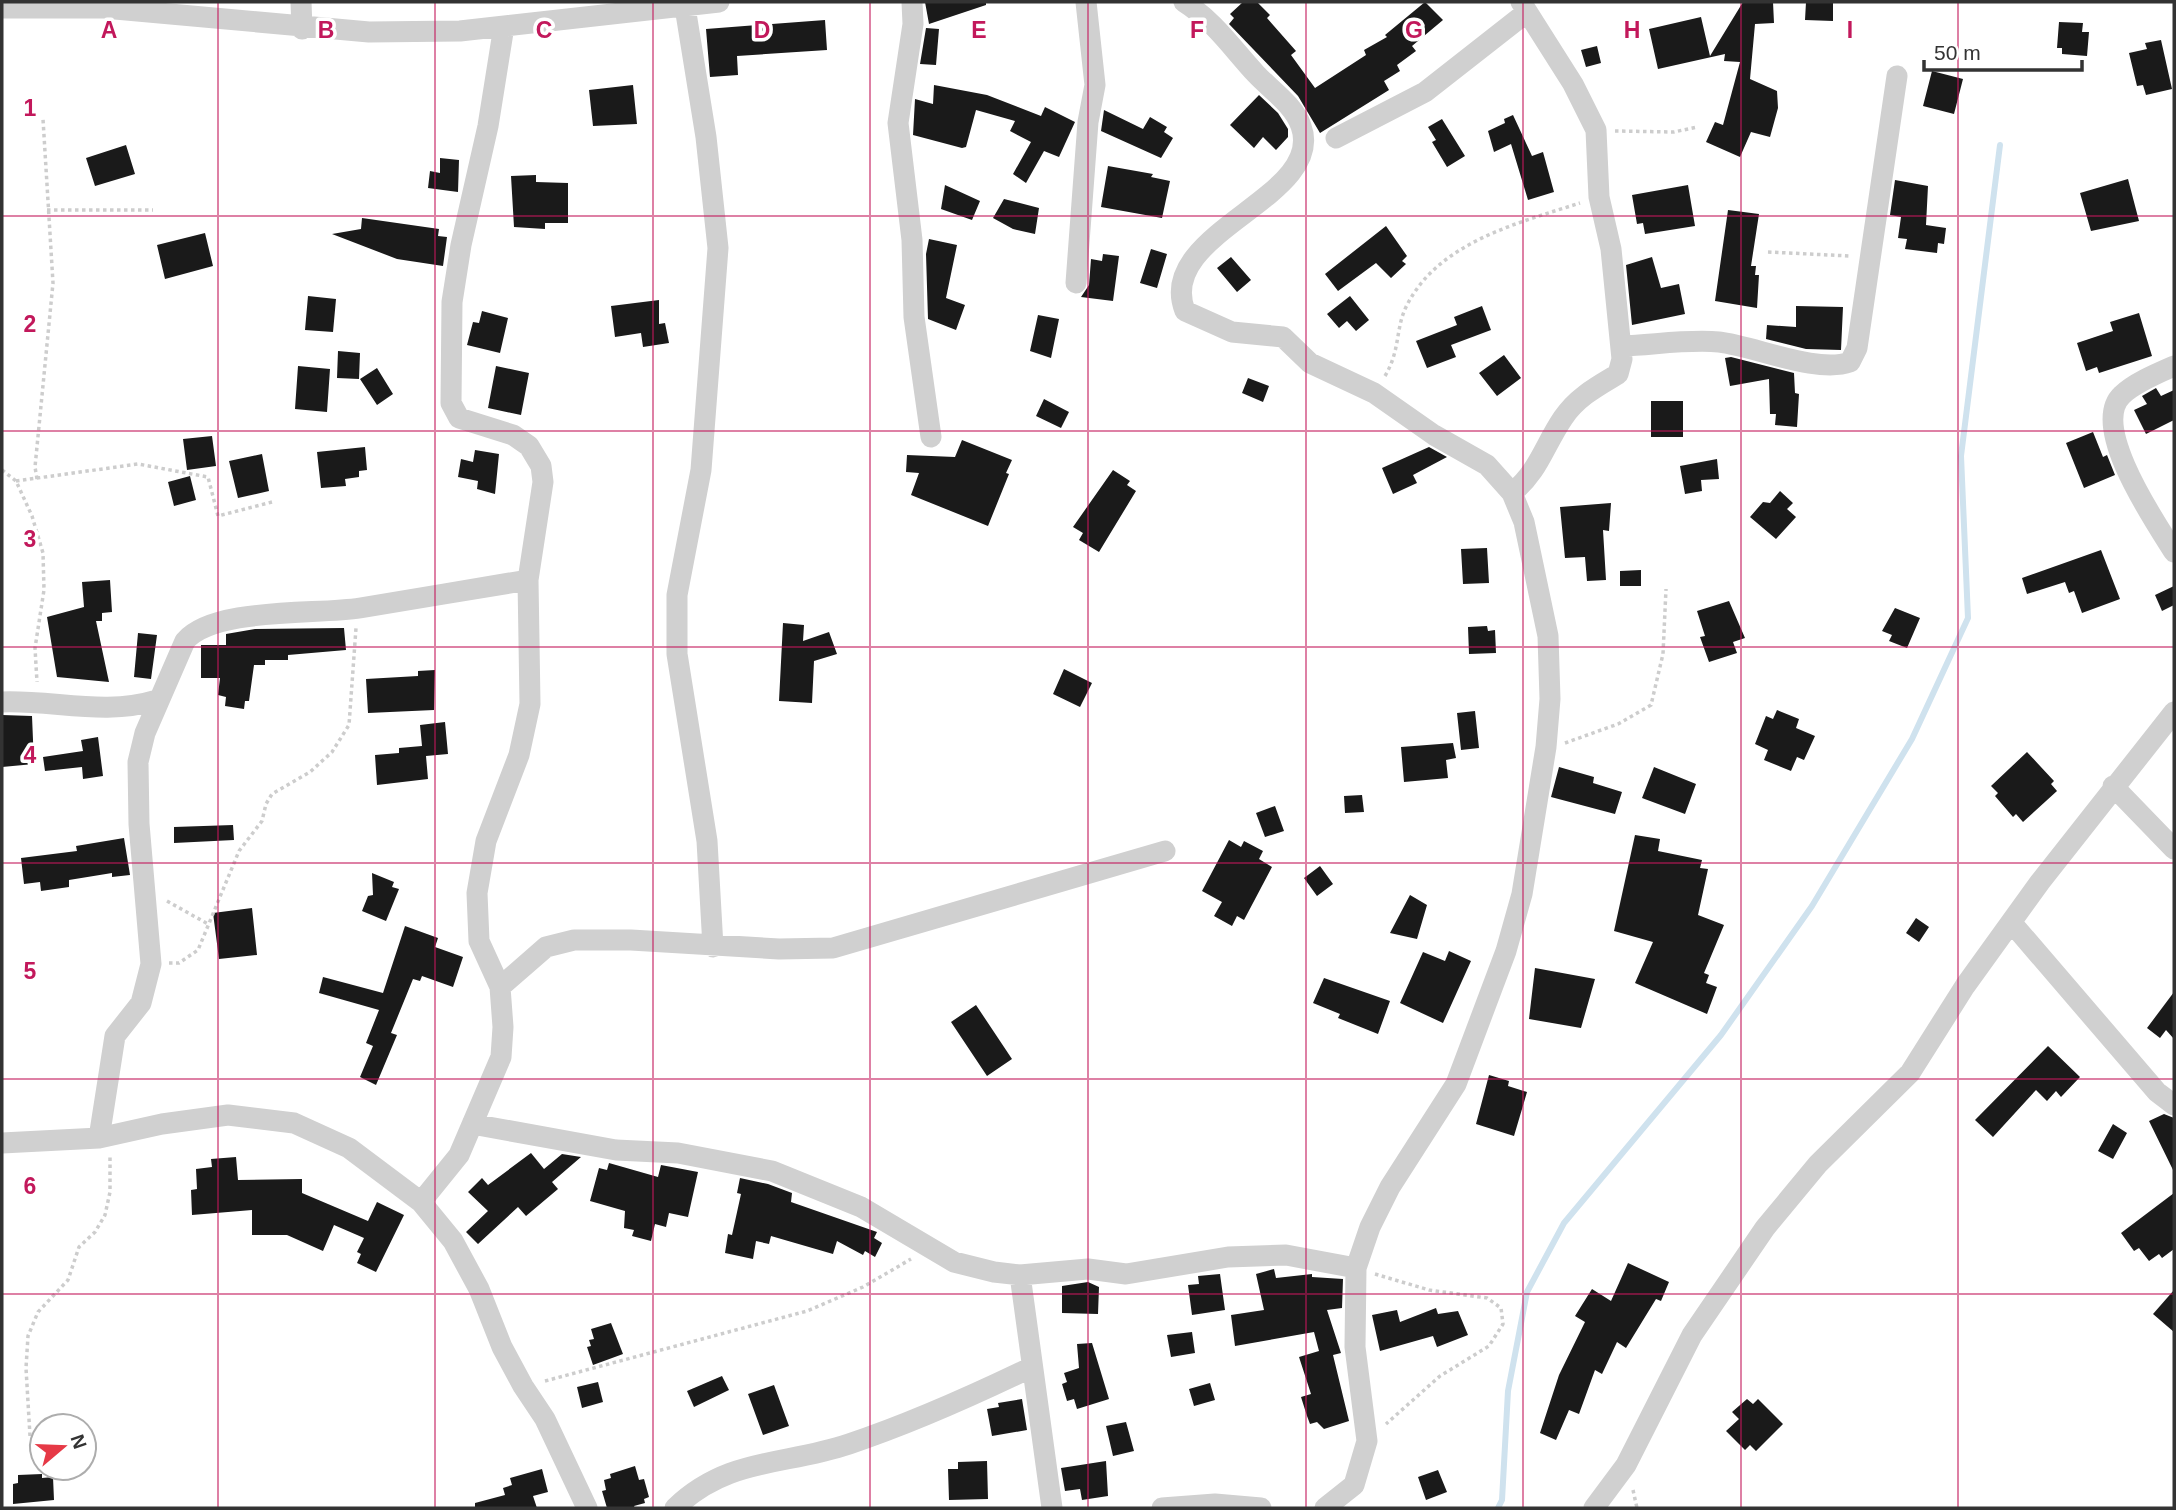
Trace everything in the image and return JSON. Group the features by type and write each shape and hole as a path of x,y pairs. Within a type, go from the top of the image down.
{"street":[{"path":"301,2 302,29"},
{"path":"2,8 104,8 196,15 302,29 369,32 460,31 597,10 685,7 719,2"},
{"path":"912,2 913,24 898,123 912,240 915,317 931,437"},
{"path":"1076,283 1088,122 1095,85 1086,2"},
{"path":"1184,2 1219,29 1246,63 1294,111 1305,142 1300,159 1278,185 1217,233 1185,273 1180,298 1185,310 1233,332 1283,337 1293,343 1310,363 1374,393 1434,435 1487,466 1511,493 1524,522 1548,636 1550,699 1546,747 1522,894 1506,951 1456,1084 1390,1186 1370,1227 1356,1268 1355,1347 1367,1441 1354,1485 1325,1508"},
{"path":"685,7 706,137 718,248 701,470 677,595 677,654 707,841 713,947"},
{"path":"1336,138 1424,92 1524,7 1573,84 1596,130 1599,197 1611,250 1622,346 1618,374 1583,395 1565,415 1530,478 1511,493"},
{"path":"421,1202 459,1155 501,1056 503,1027 500,987 479,941 477,893 486,841 519,755 530,704 528,580 542,505 541,466 529,446 513,435 459,418 451,403 450,388 452,302 461,245 488,126 504,26"},
{"path":"1622,346 1719,342 1780,357 1839,366 1850,362 1857,348 1897,76"},
{"path":"2174,366 2122,395 2115,405 2112,423 2118,451 2174,552"},
{"path":"104,1137 114,1037 141,1003 151,964 139,824 138,762 157,700 185,641 193,632 260,615 357,609 528,580"},
{"path":"2,702 38,702 62,707 133,708 157,700"},
{"path":"1594,1508 1626,1465 1692,1335 1765,1228 1818,1164 1910,1073 2011,922 2113,786 2174,712"},
{"path":"2113,786 2174,849"},
{"path":"500,987 545,947 574,940 631,940 713,947 833,948 1165,851"},
{"path":"2011,922 2157,1092 2174,1105"},
{"path":"2,1143 104,1137 162,1124 228,1115 294,1123 349,1148 421,1202 453,1241 479,1289 502,1347 545,1419 587,1508"},
{"path":"472,1125 616,1150 678,1153 772,1171 861,1206 954,1262 1020,1275 1074,1269 1126,1274 1228,1257 1286,1255 1356,1268"},
{"path":"1020,1275 1032,1367 1058,1507"},
{"path":"675,1508 704,1485 729,1471 846,1445 954,1405 1032,1367"},
{"path":"1162,1508 1215,1504 1261,1508"}],"path":[{"path":"37,479 35,467 53,283 43,119"},
{"path":"1596,130 1674,132 1697,127"},
{"path":"1374,393 1390,368 1400,339 1400,320 1404,311 1429,274 1475,240 1599,197"},
{"path":"47,210 153,210"},
{"path":"1768,253 1870,257"},
{"path":"16,481 138,464 208,477 218,516 272,502"},
{"path":"2,470 16,481 32,516 43,553 44,590 35,648 38,702"},
{"path":"1546,747 1618,724 1651,705 1663,654 1666,589"},
{"path":"151,964 179,962 198,950 239,851 262,821 265,804 272,794 310,772 332,752 349,725 357,609"},
{"path":"145,875 171,905 208,924"},
{"path":"29,1412 26,1368 28,1336 38,1312 68,1280 79,1247 95,1232 105,1215 110,1192 104,1137"},
{"path":"523,1386 603,1368 807,1311 863,1287 927,1248"},
{"path":"1356,1268 1429,1290 1487,1298 1501,1308 1503,1324 1489,1346 1440,1376 1367,1441"}],"building":[{"path":"925,2 986,2 986,5 929,24"},
{"path":"1243,2 1257,2 1270,15 1267,18 1296,51 1291,55 1315,88 1366,55 1364,50 1387,37 1385,35 1425,2 1443,20 1412,46 1416,51 1397,65 1400,71 1384,81 1389,90 1320,133 1298,96 1229,24 1234,18 1230,14"},
{"path":"1743,2 1773,2 1774,23 1755,24 1750,79 1777,91 1778,108 1770,137 1751,132 1740,157 1706,142 1715,122 1723,125 1740,62 1724,61 1725,54 1658,69 1649,29 1701,17 1710,56"},
{"path":"1806,2 1833,2 1833,21 1805,20"},
{"path":"825,20 827,50 737,56 738,75 710,77 706,29"},
{"path":"2059,22 2083,23 2082,32 2089,32 2087,56 2062,54 2062,48 2057,48"},
{"path":"926,28 939,29 936,65 920,64"},
{"path":"2161,40 2172,89 2146,95 2143,85 2137,86 2129,53 2147,49 2145,43"},
{"path":"1597,46 1601,63 1586,67 1581,50"},
{"path":"1932,71 1963,79 1954,114 1923,106"},
{"path":"633,85 637,124 593,126 589,90"},
{"path":"934,85 987,95 1041,116 1045,107 1075,122 1059,157 1044,151 1026,183 1013,174 1031,142 1010,131 1015,121 976,110 966,147 962,148 913,135 915,99 933,104"},
{"path":"1259,95 1278,113 1288,129 1288,137 1276,150 1263,137 1254,148 1230,125"},
{"path":"1104,110 1143,129 1150,117 1167,127 1164,132 1173,138 1161,158 1101,131"},
{"path":"1513,115 1532,156 1543,152 1554,192 1528,200 1511,144 1494,152 1488,131 1505,123 1504,119"},
{"path":"1442,119 1465,156 1447,167 1432,142 1436,140 1428,127"},
{"path":"126,145 135,174 95,186 86,158"},
{"path":"440,158 459,160 458,192 428,188 430,171 440,173"},
{"path":"1108,166 1153,174 1151,177 1170,181 1162,218 1101,207"},
{"path":"536,175 536,182 568,183 568,223 545,223 545,229 514,227 511,176"},
{"path":"2128,179 2139,221 2091,231 2080,193"},
{"path":"1895,180 1928,186 1926,225 1946,228 1944,244 1938,243 1937,253 1905,249 1907,239 1898,238 1901,217 1890,215"},
{"path":"945,185 980,201 972,220 941,209"},
{"path":"1688,185 1695,226 1645,234 1643,223 1637,224 1632,195"},
{"path":"1004,199 1039,208 1035,234 1013,229 993,218"},
{"path":"1728,210 1759,214 1751,266 1756,266 1755,275 1759,275 1757,308 1715,301"},
{"path":"362,218 439,229 438,236 447,237 443,266 397,259 332,234 361,229"},
{"path":"1386,226 1407,256 1402,261 1406,264 1391,278 1376,263 1338,291 1325,274"},
{"path":"205,233 213,266 165,279 157,245"},
{"path":"929,239 957,245 946,298 965,305 956,330 928,319 926,254"},
{"path":"1151,249 1167,254 1157,288 1140,283"},
{"path":"1103,254 1119,256 1113,301 1081,297 1089,285 1091,259 1102,261"},
{"path":"1231,257 1251,280 1237,292 1217,268"},
{"path":"1652,257 1661,288 1679,284 1685,314 1632,325 1626,265"},
{"path":"308,296 336,299 333,332 305,330"},
{"path":"1350,296 1369,320 1356,331 1347,321 1339,328 1327,314"},
{"path":"659,300 659,324 665,323 669,343 643,347 641,333 615,337 611,306"},
{"path":"1482,306 1491,330 1451,345 1456,357 1427,368 1416,341 1457,325 1454,317"},
{"path":"1796,306 1843,307 1841,350 1806,349 1766,339 1767,325 1796,327"},
{"path":"482,311 508,318 500,353 467,345 473,322 479,323"},
{"path":"2139,313 2152,356 2099,373 2097,367 2086,371 2077,343 2113,331 2110,322"},
{"path":"1038,315 1059,319 1051,358 1030,351"},
{"path":"338,351 360,353 359,379 337,378"},
{"path":"1504,355 1521,378 1497,396 1479,373"},
{"path":"1731,357 1794,373 1795,393 1799,394 1797,427 1775,425 1776,414 1770,414 1769,379 1730,386 1725,358"},
{"path":"298,366 330,369 327,412 295,409"},
{"path":"496,366 529,373 521,415 488,408"},
{"path":"377,368 393,394 377,405 360,379"},
{"path":"1248,378 1269,386 1263,402 1242,393"},
{"path":"2156,388 2161,396 2174,390 2174,420 2146,434 2134,410 2147,404 2142,396"},
{"path":"1044,399 1069,412 1061,428 1036,416"},
{"path":"1651,401 1683,401 1683,437 1651,437"},
{"path":"2093,432 2103,457 2107,455 2115,475 2084,488 2066,443"},
{"path":"212,436 216,466 187,470 183,439"},
{"path":"962,440 1012,460 988,526 911,495 919,473 906,472 907,455 955,457"},
{"path":"365,447 367,470 359,471 359,477 345,479 346,486 321,488 317,452"},
{"path":"1429,447 1447,457 1413,475 1417,483 1393,494 1382,468"},
{"path":"475,450 499,454 495,494 477,489 478,481 458,477 461,459 473,462"},
{"path":"262,454 269,491 238,498 229,461"},
{"path":"1717,459 1719,479 1701,480 1702,491 1685,494 1680,466"},
{"path":"1113,470 1130,481 1127,485 1136,491 1099,552 1079,540 1083,533 1073,527"},
{"path":"190,476 196,500 174,506 168,482"},
{"path":"1780,491 1793,503 1787,509 1796,517 1776,539 1750,517 1763,502 1770,503"},
{"path":"1611,503 1609,531 1603,530 1606,580 1587,581 1585,557 1565,558 1560,507"},
{"path":"1487,548 1489,583 1463,584 1461,549"},
{"path":"2101,550 2120,599 2082,613 2074,591 2069,593 2065,582 2027,594 2022,578"},
{"path":"1641,570 1641,586 1620,586 1620,571"},
{"path":"110,580 112,612 102,613 102,621 96,621 109,682 57,677 47,617 84,607 82,582"},
{"path":"2174,586 2174,605 2162,611 2155,595"},
{"path":"1729,601 1745,638 1733,642 1737,653 1709,662 1700,637 1705,636 1697,611"},
{"path":"1895,608 1920,618 1907,648 1889,641 1892,635 1882,631"},
{"path":"783,623 804,625 803,641 829,632 837,654 814,661 812,703 779,701"},
{"path":"1487,626 1488,631 1495,630 1496,653 1469,654 1468,627"},
{"path":"344,628 346,650 288,655 288,660 265,660 265,665 254,665 249,701 245,701 244,709 225,706 226,697 218,695 220,678 201,678 201,645 226,645 226,634 255,629"},
{"path":"138,633 157,635 151,679 134,677"},
{"path":"1064,669 1092,683 1080,707 1053,694"},
{"path":"435,670 434,710 368,713 366,679 418,676 418,671"},
{"path":"1777,710 1799,719 1796,728 1815,736 1804,760 1797,757 1791,771 1764,760 1768,750 1755,744 1766,716 1773,719"},
{"path":"1475,711 1479,748 1461,750 1457,713"},
{"path":"2,715 32,716 34,764 2,767"},
{"path":"445,722 448,754 426,756 428,779 377,785 375,755 399,753 399,748 422,746 420,725"},
{"path":"98,737 103,776 83,779 82,767 45,771 43,757 83,751 81,740"},
{"path":"1453,743 1456,758 1446,760 1448,778 1404,782 1401,747"},
{"path":"2027,752 2054,781 2051,784 2057,791 2023,822 2016,814 2013,817 1995,796 1998,793 1991,786"},
{"path":"1559,767 1594,777 1593,783 1622,792 1615,814 1551,797"},
{"path":"1654,767 1696,784 1685,814 1642,798"},
{"path":"1362,795 1364,812 1345,813 1344,796"},
{"path":"1275,806 1284,831 1265,837 1256,813"},
{"path":"233,825 234,840 174,843 174,827"},
{"path":"1635,835 1660,839 1658,851 1702,860 1700,868 1708,869 1698,915 1724,925 1704,973 1709,975 1706,983 1717,987 1707,1014 1635,983 1653,942 1614,931"},
{"path":"124,838 130,875 112,877 112,873 69,880 69,887 41,891 40,882 24,884 21,858 77,851 76,846"},
{"path":"1229,840 1241,847 1244,841 1263,851 1259,859 1272,867 1244,920 1237,916 1232,926 1214,916 1222,902 1202,891"},
{"path":"1320,866 1333,884 1317,896 1304,878"},
{"path":"372,873 394,882 392,887 399,889 386,921 362,911 368,896 373,895"},
{"path":"1410,895 1427,905 1417,939 1390,933"},
{"path":"252,908 257,955 219,959 213,913"},
{"path":"1916,918 1929,927 1919,942 1906,933"},
{"path":"405,926 438,938 435,947 463,957 453,987 422,976 420,981 413,979 391,1033 397,1035 376,1085 360,1077 373,1046 366,1043 379,1010 319,993 323,977 383,993"},
{"path":"1449,951 1471,961 1443,1023 1400,1003 1423,952 1445,961"},
{"path":"1535,968 1595,979 1581,1028 1529,1019"},
{"path":"1324,978 1390,1001 1378,1034 1338,1018 1340,1014 1313,1003"},
{"path":"2174,992 2174,1039 2166,1030 2160,1038 2147,1028"},
{"path":"976,1005 1012,1059 987,1076 951,1022"},
{"path":"2048,1046 2080,1077 2061,1097 2056,1091 2047,1101 2036,1090 1993,1137 1975,1120"},
{"path":"1489,1075 1509,1081 1508,1086 1527,1092 1514,1136 1476,1124"},
{"path":"2164,1114 2174,1118 2174,1172 2149,1121"},
{"path":"2113,1124 2127,1133 2113,1159 2098,1151"},
{"path":"531,1153 544,1169 562,1154 581,1157 552,1182 558,1189 526,1216 518,1207 478,1244 466,1232 488,1211 468,1192 482,1178 488,1185"},
{"path":"236,1157 238,1180 302,1179 302,1193 368,1221 377,1202 404,1215 376,1272 357,1263 361,1254 357,1252 364,1238 334,1225 323,1251 287,1235 252,1235 252,1210 192,1215 191,1190 197,1189 196,1169 212,1167 211,1159"},
{"path":"609,1163 658,1177 661,1165 698,1172 688,1217 669,1213 666,1227 655,1224 651,1241 632,1236 634,1230 624,1228 625,1211 590,1201 599,1168 607,1170"},
{"path":"740,1178 792,1193 791,1202 877,1232 874,1238 882,1243 875,1257 865,1251 863,1255 837,1241 833,1254 771,1236 769,1244 756,1241 753,1259 725,1253 741,1194 737,1193"},
{"path":"2174,1193 2174,1249 2162,1258 2159,1254 2149,1261 2139,1248 2134,1251 2121,1233"},
{"path":"1628,1263 1669,1282 1661,1301 1656,1299 1626,1348 1617,1342 1602,1374 1595,1370 1579,1414 1569,1410 1556,1440 1540,1433 1559,1375 1585,1322 1575,1316 1592,1289 1611,1301"},
{"path":"1274,1269 1276,1278 1312,1274 1312,1277 1343,1279 1342,1308 1327,1310 1341,1353 1333,1355 1349,1421 1324,1429 1317,1422 1310,1424 1301,1397 1311,1394 1299,1357 1319,1351 1314,1332 1235,1346 1231,1315 1264,1310 1256,1274"},
{"path":"1220,1274 1225,1310 1192,1315 1188,1285 1199,1284 1198,1276"},
{"path":"1088,1282 1099,1287 1098,1314 1062,1313 1062,1286"},
{"path":"2174,1290 2174,1332 2153,1314"},
{"path":"1436,1308 1438,1314 1458,1311 1468,1335 1437,1347 1433,1336 1380,1351 1372,1315 1397,1310 1400,1322"},
{"path":"611,1323 623,1354 593,1365 587,1347 591,1346 589,1340 594,1339 591,1329"},
{"path":"1192,1332 1195,1353 1171,1357 1167,1335"},
{"path":"1092,1343 1109,1399 1077,1409 1074,1399 1067,1401 1062,1384 1067,1382 1064,1373 1079,1368 1077,1344"},
{"path":"722,1376 729,1390 694,1407 687,1391"},
{"path":"598,1382 603,1402 582,1408 577,1387"},
{"path":"1210,1383 1215,1400 1194,1406 1189,1389"},
{"path":"774,1385 789,1426 763,1435 748,1394"},
{"path":"1022,1399 1027,1430 992,1436 987,1409 999,1407 998,1403"},
{"path":"1747,1399 1753,1404 1758,1399 1783,1424 1756,1451 1750,1445 1745,1450 1726,1431 1739,1419 1732,1412"},
{"path":"1126,1422 1134,1451 1113,1456 1106,1426"},
{"path":"987,1461 988,1499 949,1500 948,1469 958,1469 958,1462"},
{"path":"1106,1461 1108,1496 1082,1500 1080,1489 1065,1491 1061,1468"},
{"path":"635,1466 639,1480 644,1479 649,1497 644,1499 645,1503 634,1506 635,1508 607,1508 602,1491 606,1490 604,1480 611,1478 610,1474"},
{"path":"542,1469 548,1492 533,1496 537,1508 475,1508 475,1503 505,1495 503,1488 512,1485 510,1478"},
{"path":"1438,1470 1447,1492 1426,1500 1418,1477"},
{"path":"18,1475 28,1475 28,1482 53,1482 54,1500 13,1504 13,1484 18,1483"}],"waterway":[{"path":"1498,1508 1502,1500 1508,1391 1527,1292 1564,1223 1721,1035 1812,906 1912,739 1968,618 1961,456 2000,145"}]}
